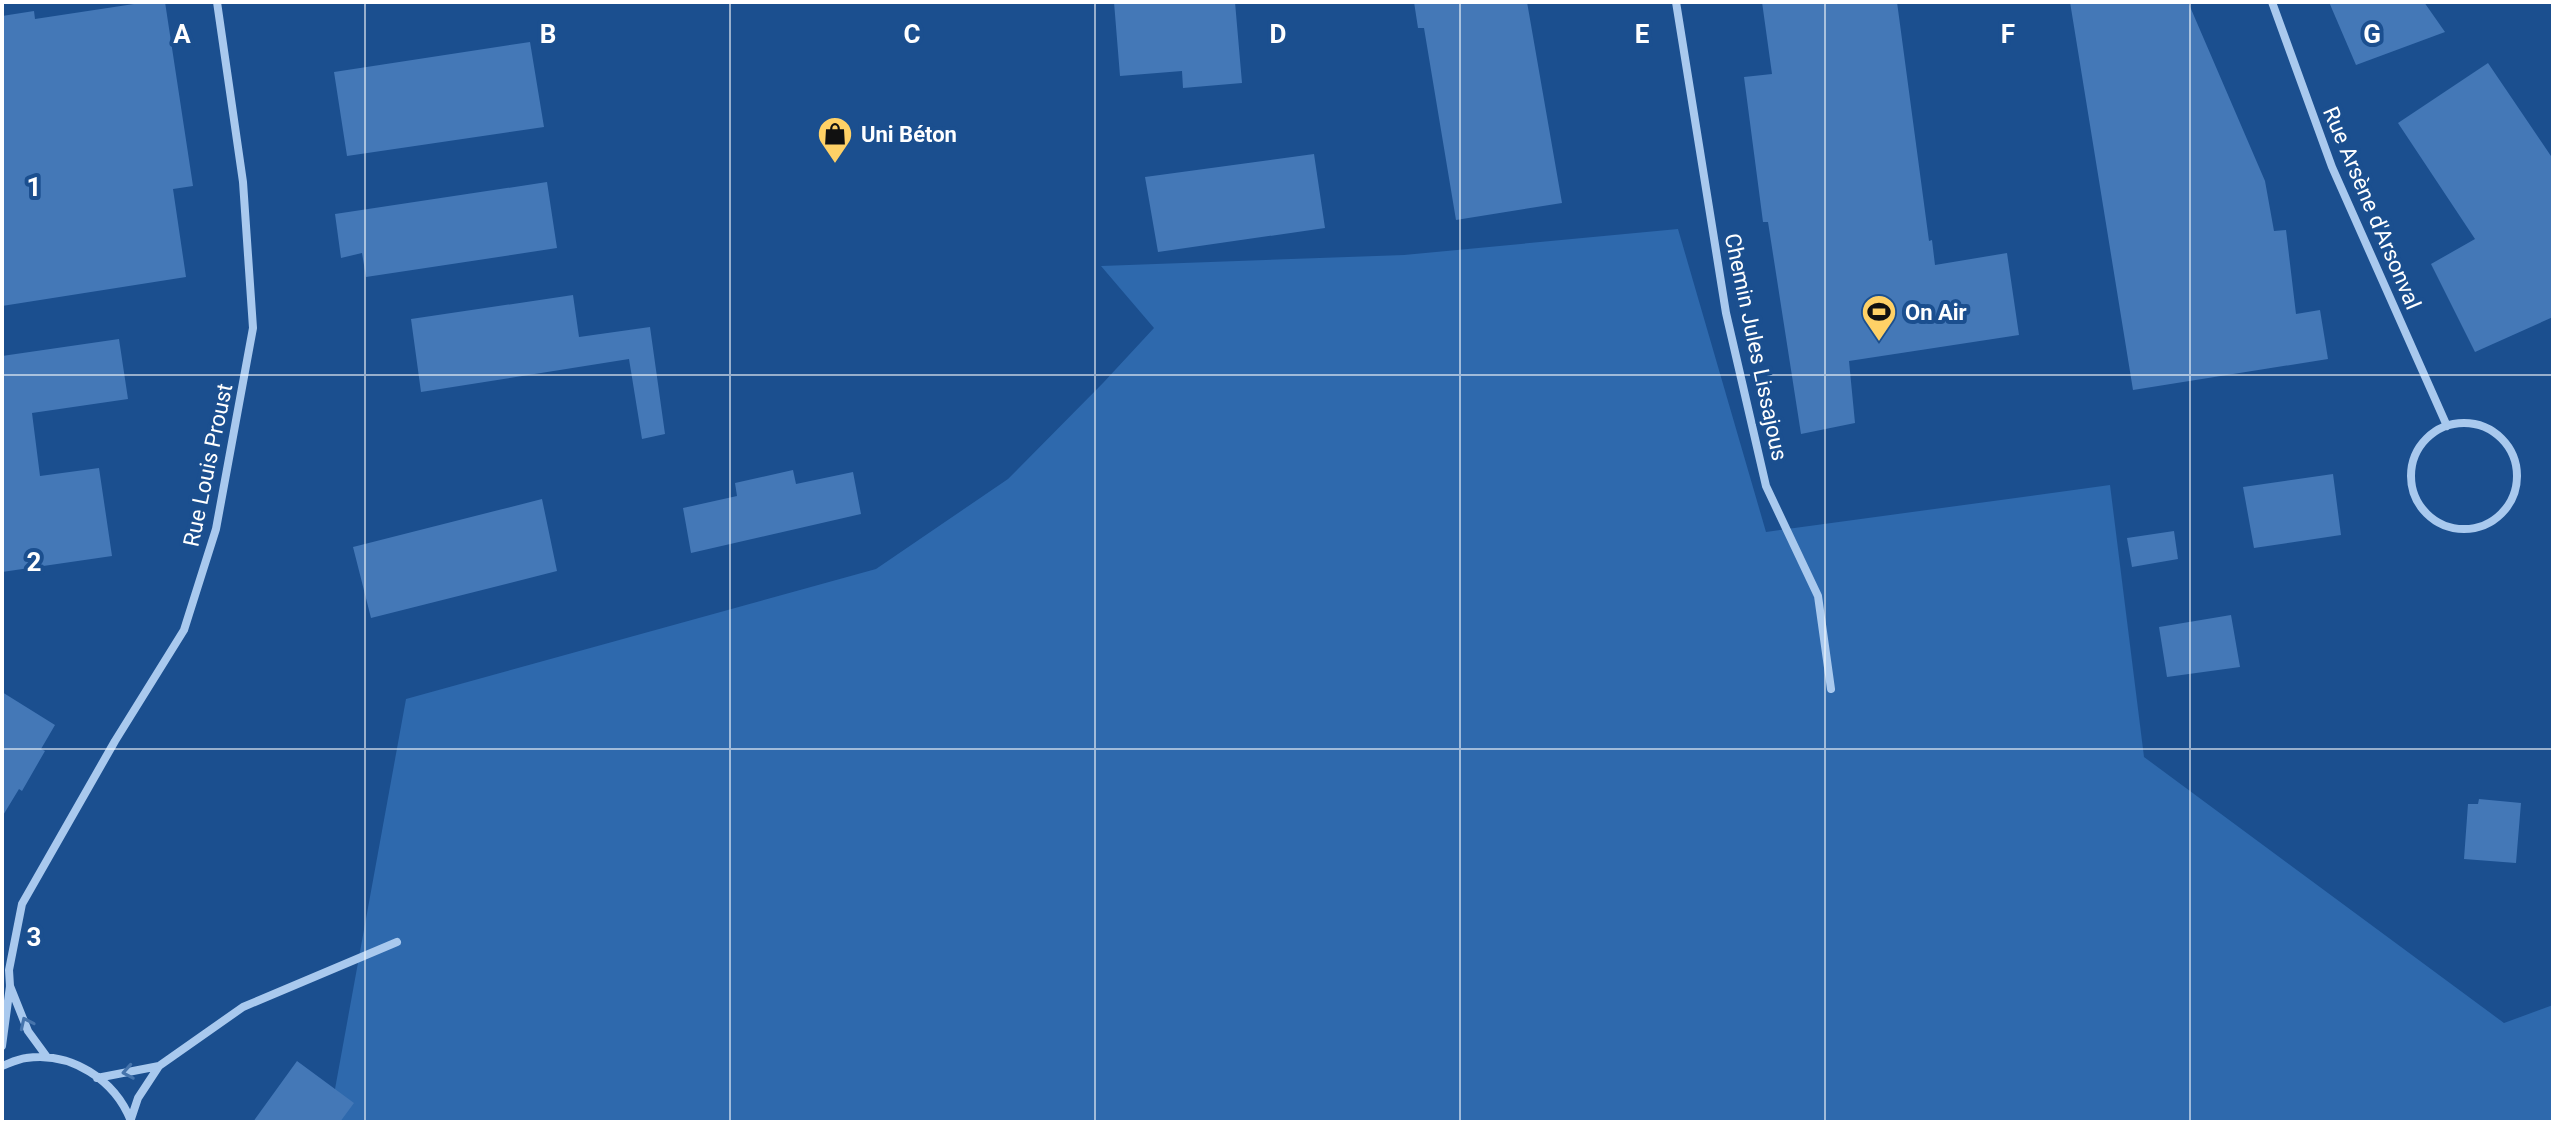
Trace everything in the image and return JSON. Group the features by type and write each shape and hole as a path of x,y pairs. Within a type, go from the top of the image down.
{"street":[{"name":"Rue Louis Proust","path":"2,1046 10,986 9,970 22,904 115,741 184,630 216,529 253,328 243,182 217,2"},
{"name":"Chemin Jules Lissajous","path":"1676,2 1726,313 1766,486 1818,596 1831,689"},
{"name":"Rue Arsène d'Arsonval","path":"2272,2 2332,167 2447,426"},
{"path":"2461,423 2489,430 2501,439 2511,453 2517,470 2509,505 2497,518 2482,526 2464,529 2446,526 2426,512 2413,492 2413,459 2427,439 2447,426 2461,423"},
{"path":"131,1120 138,1098 159,1066 243,1007 397,942"},
{"name":"Rue Louis Proust","path":"10,986 28,1031 47,1057"},
{"path":"2,1066 24,1058 47,1057 80,1065 114,1090 131,1120"},
{"path":"97,1078 159,1066"}],"shaded area":[{"path":"1678,229 1766,532 2110,485 2144,757 2504,1023 2553,1005 2553,1122 329,1122 406,699 876,569 1008,479 1154,328 1101,266 1404,255"}],"building":[{"path":"165,2 193,186 173,189 186,277 2,306 2,16 34,11 35,19"},
{"path":"1114,2 1235,2 1242,83 1183,88 1182,71 1120,76"},
{"path":"1414,2 1527,2 1562,203 1456,220 1424,28 1418,28"},
{"path":"1762,2 1897,2 1929,241 1932,240 1935,265 2007,253 2019,335 1849,361 1855,423 1801,434 1768,222 1763,222 1744,77 1772,74"},
{"path":"2070,2 2188,2 2265,181 2274,231 2286,230 2296,314 2320,310 2328,359 2133,390"},
{"path":"2329,2 2424,2 2445,32 2356,65"},
{"path":"530,42 544,127 347,156 334,72"},
{"path":"2488,63 2553,159 2553,317 2475,352 2431,264 2475,239 2398,123"},
{"path":"1314,154 1325,228 1158,252 1145,177"},
{"path":"547,182 557,248 366,277 362,253 341,258 335,214"},
{"path":"573,295 579,337 650,327 665,434 642,439 629,359 421,392 411,319"},
{"path":"119,339 128,399 32,413 40,476 99,468 112,556 2,572 2,356"},
{"path":"793,470 796,484 853,472 861,514 691,553 683,508 737,496 735,483"},
{"path":"2333,474 2341,535 2254,548 2243,487"},
{"path":"542,499 557,571 371,618 353,547"},
{"path":"2174,531 2178,559 2132,567 2127,538"},
{"path":"2231,615 2240,667 2167,677 2159,627"},
{"path":"2,692 55,725 41,749 45,751 22,791 19,789 2,817"},
{"path":"2479,799 2521,803 2516,863 2464,859 2468,804 2478,804"},
{"path":"297,1061 354,1103 340,1122 253,1122"}],"place":[{"name":"Uni Béton","path":"835,165"},
{"name":"On Air","path":"1879,343"}]}
